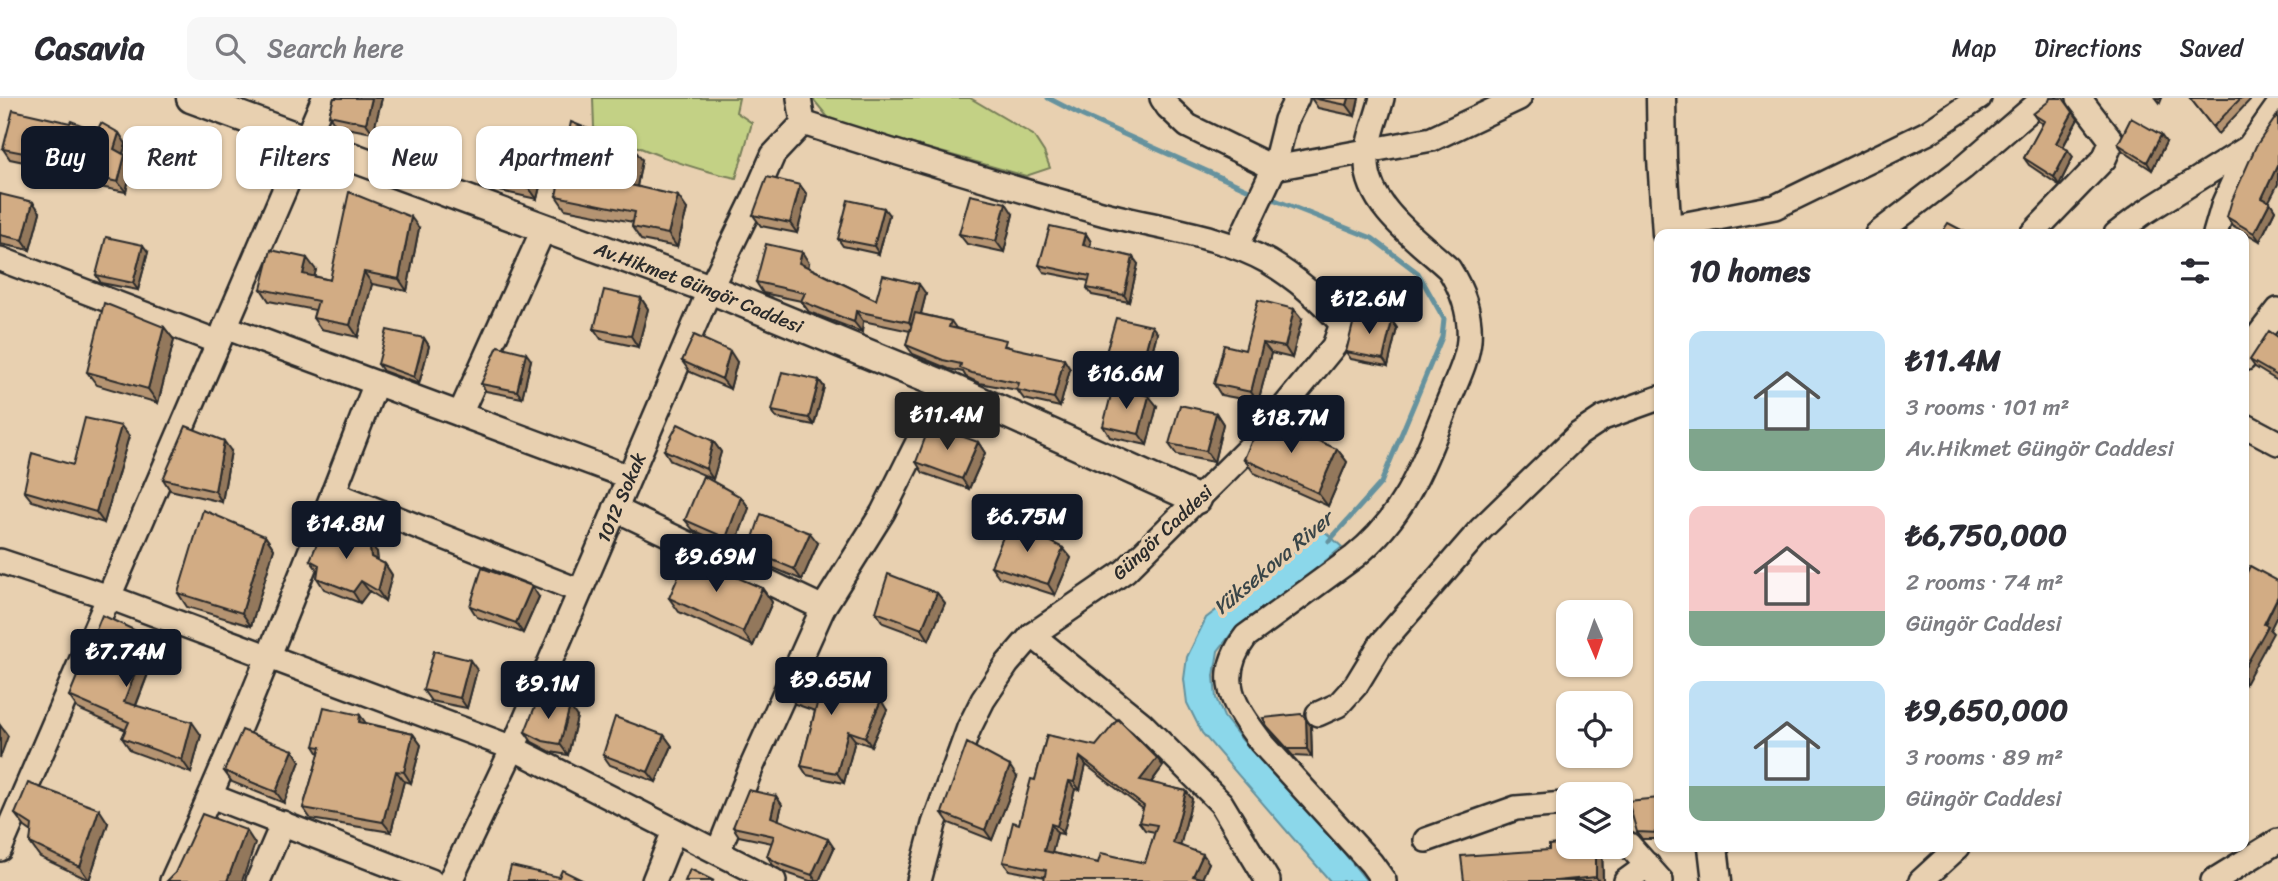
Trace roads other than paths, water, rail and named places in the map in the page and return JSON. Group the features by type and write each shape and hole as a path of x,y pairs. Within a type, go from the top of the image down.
{"main road":[{"name":"Av.Hikmet Güngör Caddesi","path":"191,98 265,126"},
{"path":"1661,98 1666,229"},
{"name":"Av.Hikmet Güngör Caddesi","path":"354,159 710,289 946,386 1197,499"},
{"path":"1714,852 1717,881"}],"street":[{"path":"312,126 324,98"},
{"path":"799,98 803,123"},
{"path":"1162,98 1188,126 1274,168 1432,139 1519,98"},
{"path":"1237,247 1274,168 1286,120 1297,98"},
{"path":"1382,98 1368,150 1367,170 1377,198 1390,214 1449,269 1457,281 1463,294 1469,324 1467,355 1414,485 1394,517 1375,539 1354,557 1246,636 1234,655 1230,676 1233,700 1261,742 1371,863 1384,881"},
{"path":"1675,229 1775,207 1927,133 1979,98"},
{"path":"1884,229 1963,168 2044,98"},
{"path":"2037,229 2104,159 2112,141 2079,98"},
{"path":"2216,229 2224,202 2249,147 2278,106"},
{"name":"Güngör Caddesi","path":"803,123 934,165 1094,211 1237,247 1280,270 1319,299 1342,324 1334,346 1257,440 1125,571 1032,635 1007,664 969,727 934,824 919,881"},
{"name":"1012 Sokak","path":"450,881 513,748 710,289 773,155 803,123"},
{"path":"2123,229 2152,207 2249,147"},
{"path":"0,849 284,189"},
{"path":"460,415 544,228"},
{"path":"0,258 222,335 376,383 629,477"},
{"path":"2249,348 2278,310"},
{"path":"172,881 270,657 376,383"},
{"path":"718,852 752,766 823,608 883,512 946,386"},
{"path":"1318,714 1338,705 1356,685 1381,644 1481,529 1578,434 1603,418 1654,400"},
{"path":"2249,428 2278,443"},
{"path":"333,493 580,591"},
{"path":"615,509 823,608"},
{"path":"0,562 109,597 513,748 774,881"},
{"path":"1032,635 1141,723 1221,803 1268,881"},
{"path":"211,796 431,881"},
{"path":"1426,840 1516,808 1556,805"},
{"path":"258,881 283,823"},
{"path":"654,881 674,831"},
{"path":"2213,881 2278,841"},
{"path":"1626,881 1654,873 1633,850"},
{"path":"1921,881 1953,852"}],"water":[{"path":"1322,529 1342,547 1231,634 1218,651 1214,676 1216,698 1224,717 1243,741 1300,799 1367,881 1330,881 1202,733 1187,703 1184,679 1187,657 1206,618"}],"waterway":[{"name":"Yüksekova River","path":"1048,98 1256,193"},
{"name":"Yüksekova River","path":"1265,196 1372,238 1418,273 1444,319 1442,337 1381,483 1329,541"}]}
